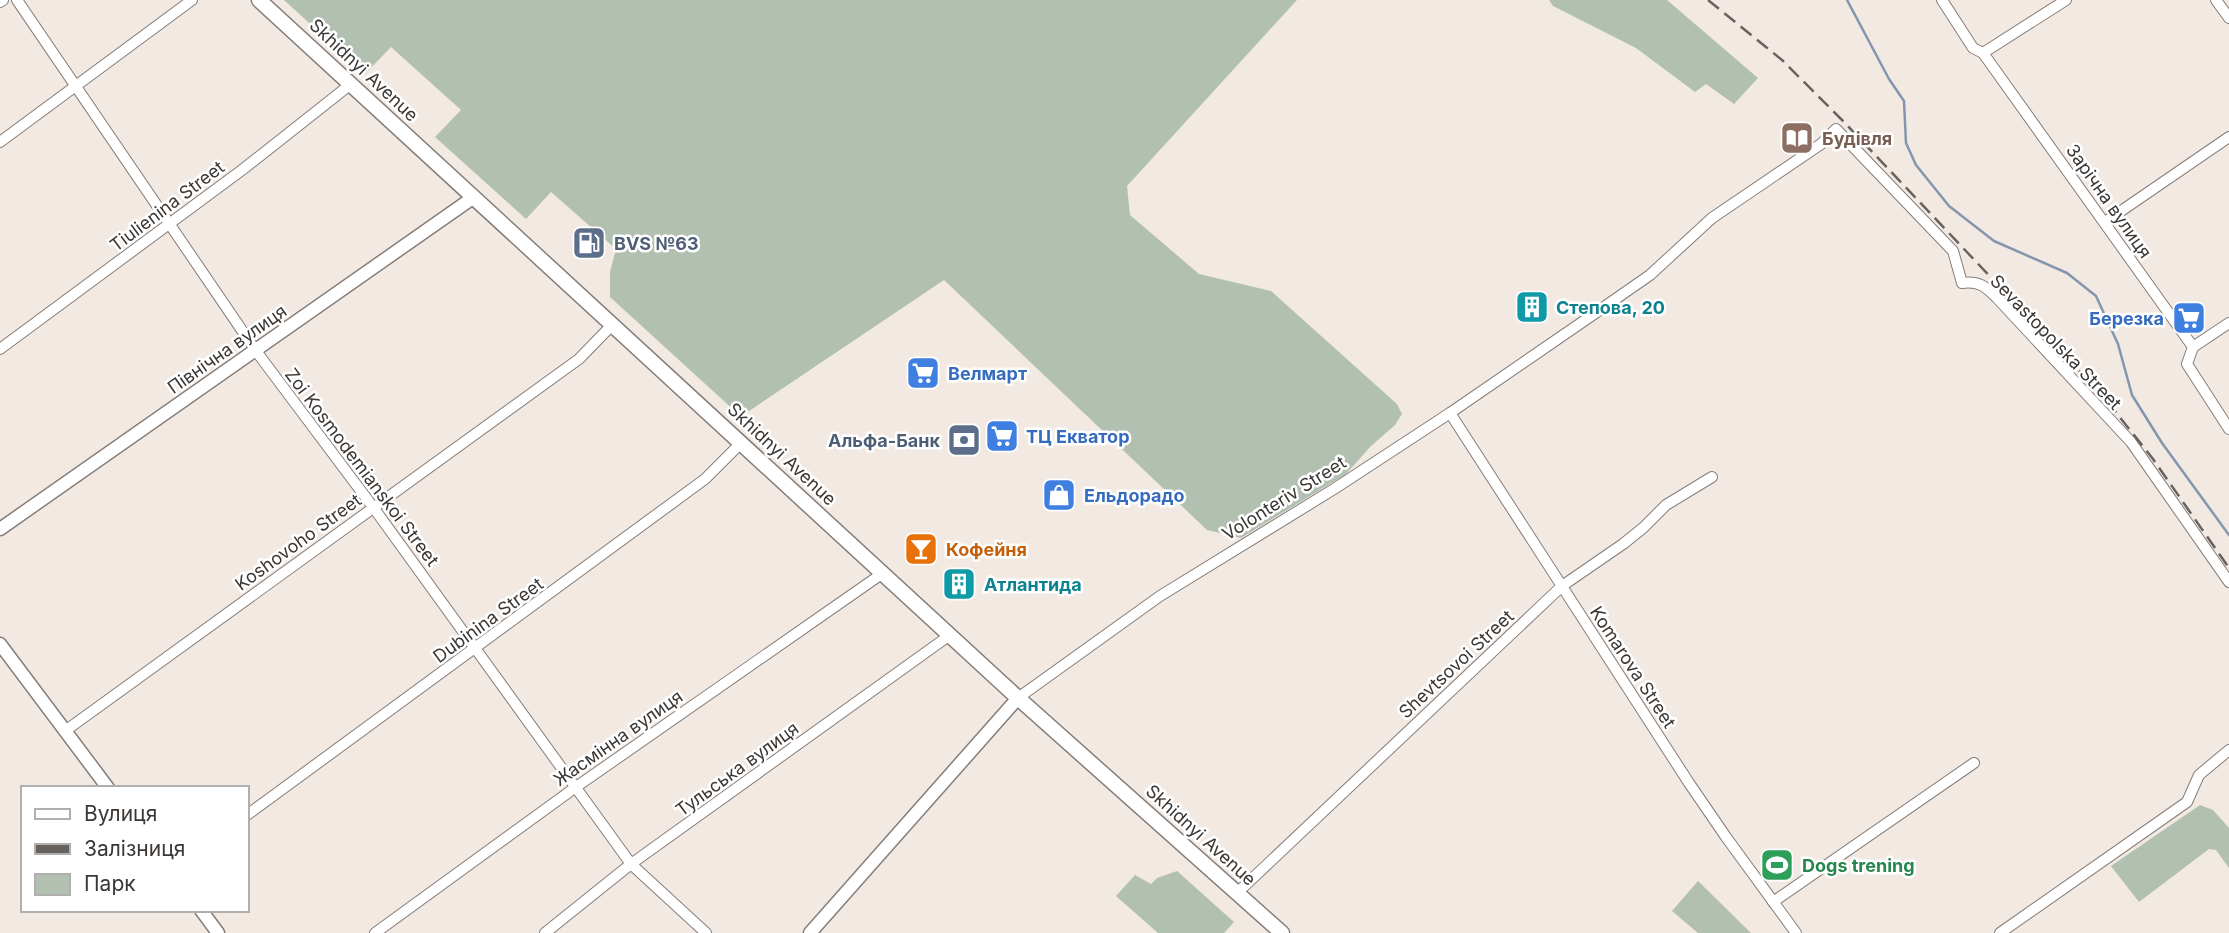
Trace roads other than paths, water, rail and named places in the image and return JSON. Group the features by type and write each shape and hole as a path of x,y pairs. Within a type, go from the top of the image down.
{"main road":[{"name":"Skhidnyi Avenue","path":"260,0 1018,698 1282,933"}],"street":[{"name":"Zoi Kosmodemianskoi Street","path":"17,0 256,351 373,507 631,864 706,933"},
{"path":"0,142 192,0"},
{"name":"Зарічна вулиця","path":"1942,0 1973,48 1983,53 2193,347 2187,364 2229,429"},
{"path":"1983,53 2066,0"},
{"path":"2216,0 2229,19"},
{"name":"Tiulienina Street","path":"0,349 169,225 351,84"},
{"name":"Sevastopolska Street","path":"1821,144 1836,129 1953,251 1962,283 1982,284 1997,297 2131,442 2229,582"},
{"path":"2105,222 2229,137"},
{"name":"Volonteriv Street","path":"810,933 1018,698 1160,596 1334,489 1450,413 1650,275 1712,218 1821,144"},
{"name":"Північна вулиця","path":"0,529 474,197"},
{"path":"2193,347 2229,323"},
{"name":"Koshovoho Street","path":"65,731 579,359 612,325"},
{"name":"Komarova Street","path":"1450,413 1719,827 1796,933"},
{"name":"Dubinina Street","path":"248,814 705,479 741,443"},
{"name":"Shevtsovoi Street","path":"1237,893 1562,586 1623,544 1666,505 1712,477"},
{"name":"Жасмінна вулиця","path":"375,933 576,787 883,573"},
{"name":"Тульська вулиця","path":"545,933 631,864 950,635"},
{"path":"0,644 106,786"},
{"path":"2000,933 2187,802 2199,775 2229,750"},
{"path":"1773,902 1974,763"},
{"path":"202,912 218,933"}],"waterway":[{"path":"1847,0 1889,79 1904,101 1906,143 1916,165 1949,206 1994,241 2067,273 2096,296 2118,344 2132,395 2162,443 2229,535"}],"railway":[{"path":"1708,0 1782,60 1843,121 2103,396 2153,459 2229,568"}],"place":[{"name":"Будівля","path":"1797,138"},
{"name":"BVS №63","path":"589,243"},
{"name":"Степова, 20","path":"1532,307"},
{"name":"Березка","path":"2189,318"},
{"name":"Велмарт","path":"923,373"},
{"name":"ТЦ Екватор","path":"1002,436"},
{"name":"Альфа-Банк","path":"964,440"},
{"name":"Ельдорадо","path":"1059,495"},
{"name":"Кофейня","path":"921,549"},
{"name":"Атлантида","path":"959,584"},
{"name":"Dogs trening","path":"1777,865"}]}
